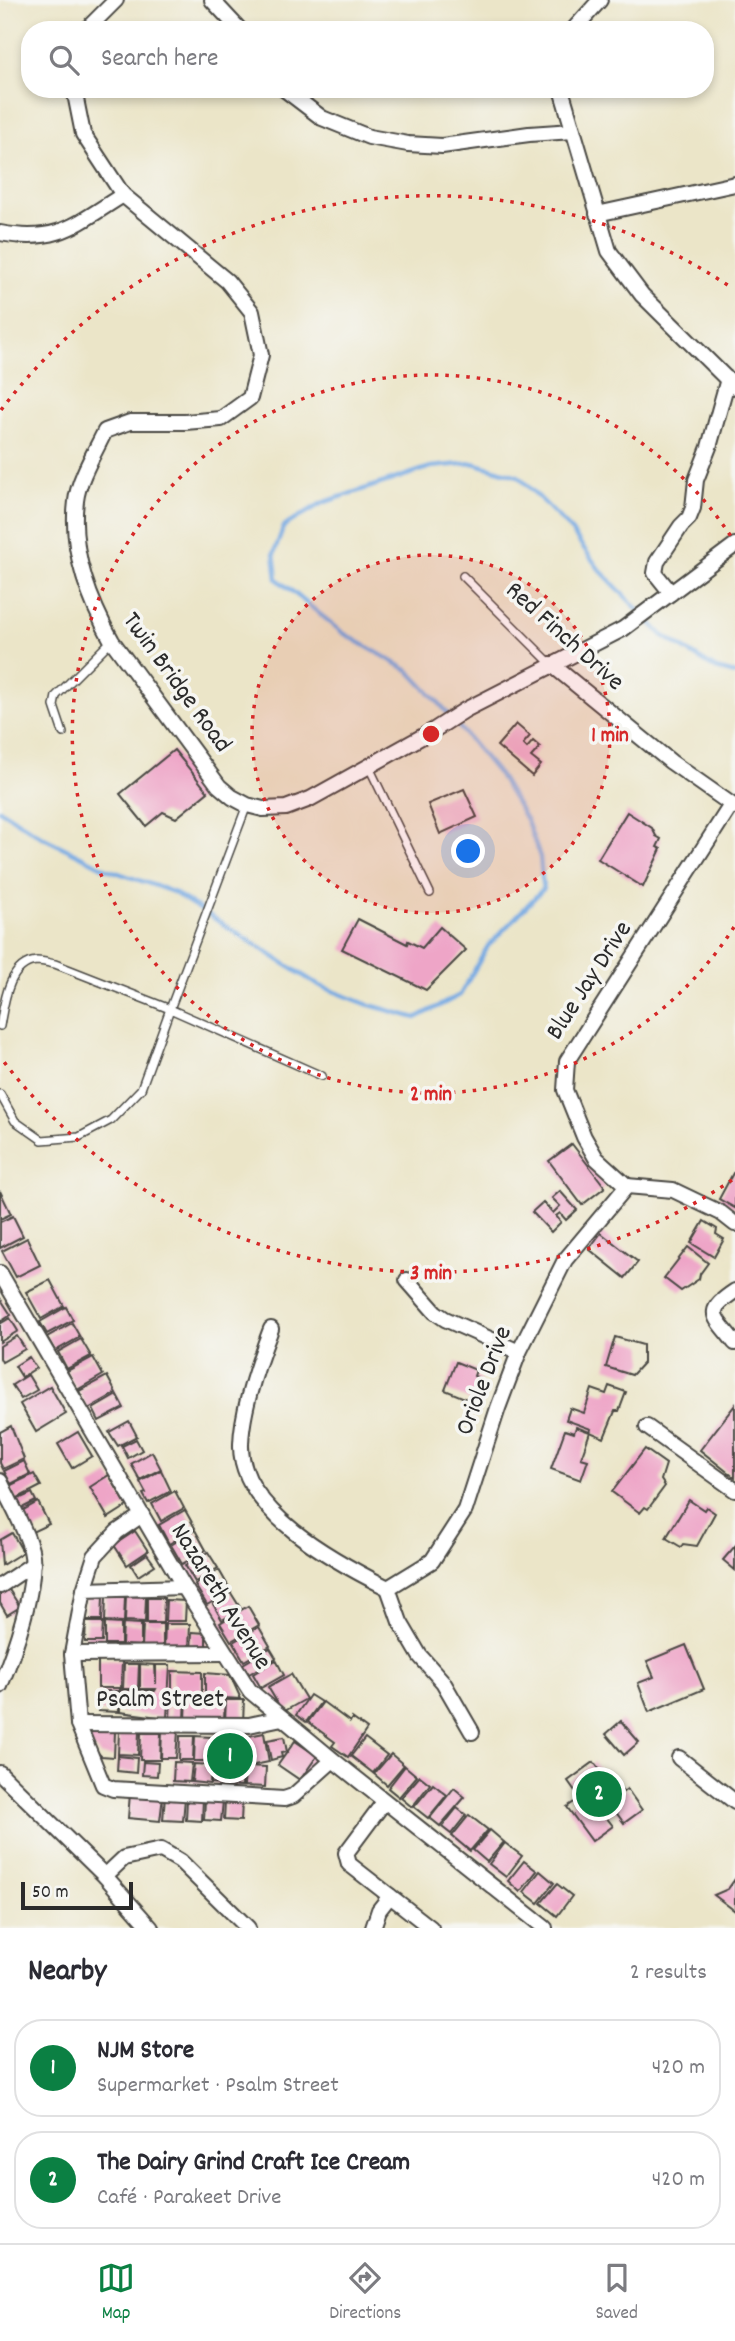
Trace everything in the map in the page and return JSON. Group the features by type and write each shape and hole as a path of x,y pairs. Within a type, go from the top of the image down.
{"street":[{"path":"95,21 117,0"},
{"path":"212,0 232,21"},
{"path":"581,21 600,0"},
{"name":"Twin Bridge Road","path":"76,98 83,134 123,195 227,281 252,313 261,355 250,398 221,419 130,422 105,431 76,499 76,552 98,615 112,640 219,786 232,797 263,809 286,808 310,799 465,710 623,629 735,545"},
{"path":"296,98 322,118 369,137 408,144 442,146 528,134 573,131"},
{"path":"564,98 609,251 642,295 732,383 698,472 689,518 657,562 655,573 667,595"},
{"path":"597,214 735,184"},
{"path":"0,233 26,237 62,232 123,195"},
{"name":"Red Finch Drive","path":"551,664 671,762 733,806"},
{"name":"Blue Jay Drive","path":"627,1186 596,1158 584,1137 565,1090 567,1061 733,806"},
{"path":"627,1186 673,1190 721,1213 735,1224"},
{"name":"Oriole Drive","path":"388,1588 432,1561 465,1510 519,1352 565,1260 627,1186"},
{"name":"Nazareth Avenue","path":"0,1273 184,1587 250,1691 384,1802 545,1928"},
{"path":"407,1280 435,1312 445,1319 519,1352"},
{"path":"735,1291 717,1303 714,1309 715,1316 735,1343"},
{"path":"271,1329 259,1360 241,1445 248,1480 278,1518 315,1548 388,1588 400,1622 420,1656 443,1682 472,1732"},
{"path":"648,1427 735,1490"},
{"path":"0,1481 6,1509 31,1549 33,1564 15,1650 0,1686"},
{"path":"142,1515 117,1532 95,1556 84,1590 72,1654 78,1724 103,1784 113,1789 284,1799 293,1796 332,1760"},
{"path":"0,1586 33,1564"},
{"path":"84,1590 184,1587"},
{"path":"72,1654 225,1653"},
{"name":"Psalm Street","path":"78,1724 249,1725 282,1718"},
{"path":"679,1758 735,1802"},
{"path":"0,1773 105,1876 151,1928"},
{"path":"384,1802 345,1858 430,1928"},
{"path":"105,1876 124,1858 161,1850 180,1861 248,1928"},
{"path":"373,1928 379,1910 390,1896"}],"lane":[{"name":"Red Finch Drive","path":"463,576 551,664"},
{"path":"63,733 54,706 57,696 112,640"},
{"path":"369,767 430,893"},
{"path":"0,1094 15,1121 42,1140 79,1137 111,1120 141,1089 247,805"},
{"path":"0,1026 7,990 19,969 36,961 55,964 170,1009 323,1076"}],"building":[{"path":"516,724 530,736 523,744 527,748 533,741 540,747 531,757 541,765 532,776 497,746"},
{"path":"174,750 208,792 176,818 163,812 146,826 120,794"},
{"path":"464,789 477,817 440,834 428,804"},
{"path":"627,812 652,828 661,839 657,847 661,849 643,887 598,859"},
{"path":"358,919 407,944 408,941 422,948 440,927 466,950 426,990 342,949"},
{"path":"572,1144 605,1187 582,1205 549,1161"},
{"path":"733,1173 735,1174 735,1208 719,1199"},
{"path":"0,1191 11,1214 0,1219"},
{"path":"560,1191 577,1210 566,1220 560,1213 556,1216 561,1222 551,1232 532,1212 543,1202 553,1213 560,1206 552,1198"},
{"path":"13,1216 23,1236 0,1248 0,1222"},
{"path":"704,1221 717,1229 716,1234 724,1239 714,1257 691,1243"},
{"path":"601,1233 638,1262 625,1278 589,1249"},
{"path":"27,1238 40,1265 16,1277 2,1251"},
{"path":"688,1247 708,1263 699,1279 681,1291 664,1278"},
{"path":"50,1280 64,1306 41,1319 26,1292"},
{"path":"0,1298 11,1315 0,1322"},
{"path":"66,1307 73,1320 47,1334 40,1322"},
{"path":"10,1318 18,1331 0,1342 0,1324"},
{"path":"72,1323 80,1337 55,1351 47,1337"},
{"path":"17,1336 25,1349 2,1362 0,1346"},
{"path":"615,1337 643,1345 643,1363 632,1375 606,1367"},
{"path":"81,1339 91,1356 67,1369 58,1352"},
{"path":"29,1357 36,1368 22,1377 15,1366"},
{"path":"93,1357 103,1375 77,1390 67,1371"},
{"path":"456,1362 476,1370 474,1376 481,1379 472,1401 445,1390"},
{"path":"28,1375 37,1390 21,1399 12,1385"},
{"path":"107,1376 116,1393 88,1409 79,1391"},
{"path":"50,1386 66,1414 36,1432 20,1404"},
{"path":"609,1386 626,1392 604,1438 590,1432 591,1429 566,1420 570,1408 584,1413 592,1389 606,1394"},
{"path":"117,1395 124,1408 99,1421 93,1409"},
{"path":"735,1405 735,1478 700,1450"},
{"path":"129,1421 137,1436 118,1446 109,1432"},
{"path":"11,1426 24,1459 3,1469 0,1463 0,1432"},
{"path":"576,1427 590,1432 581,1458 588,1460 581,1480 551,1469 565,1430 574,1433"},
{"path":"78,1432 92,1456 72,1468 58,1444"},
{"path":"136,1439 142,1450 128,1458 122,1446"},
{"path":"645,1449 666,1464 661,1480 665,1486 648,1509 645,1507 640,1513 612,1492"},
{"path":"152,1452 161,1469 140,1480 131,1464"},
{"path":"24,1461 30,1474 11,1484 4,1471"},
{"path":"161,1470 171,1491 148,1503 140,1482"},
{"path":"34,1474 41,1486 16,1499 9,1486"},
{"path":"109,1475 127,1506 108,1518 90,1487"},
{"path":"175,1491 184,1508 161,1521 152,1504"},
{"path":"32,1493 36,1501 18,1510 14,1501"},
{"path":"689,1500 704,1510 706,1507 715,1513 697,1546 683,1544 681,1547 666,1538"},
{"path":"38,1502 49,1524 30,1533 20,1512"},
{"path":"185,1510 195,1528 169,1544 159,1525"},
{"path":"195,1530 206,1550 182,1564 171,1545"},
{"path":"135,1531 148,1551 127,1565 114,1545"},
{"path":"12,1533 23,1552 2,1565 0,1540"},
{"path":"735,1546 735,1570 723,1560"},
{"path":"208,1552 218,1568 195,1582 185,1565"},
{"path":"147,1554 155,1565 138,1576 131,1565"},
{"path":"219,1570 231,1591 207,1605 195,1585"},
{"path":"8,1588 20,1607 7,1615 0,1603 0,1593"},
{"path":"231,1593 241,1609 222,1620 213,1604"},
{"path":"126,1596 146,1597 145,1622 125,1621"},
{"path":"87,1597 103,1597 102,1620 86,1620"},
{"path":"106,1597 125,1597 124,1622 105,1621"},
{"path":"147,1598 164,1598 163,1623 147,1623"},
{"path":"166,1600 186,1601 185,1621 165,1621"},
{"path":"248,1606 259,1625 231,1641 220,1623"},
{"path":"86,1622 103,1622 102,1642 85,1642"},
{"path":"105,1623 121,1624 121,1644 105,1644"},
{"path":"123,1623 141,1624 141,1646 122,1645"},
{"path":"143,1624 163,1624 163,1647 142,1647"},
{"path":"165,1624 190,1624 189,1649 164,1649"},
{"path":"259,1627 270,1646 244,1661 233,1642"},
{"path":"192,1632 206,1633 206,1651 191,1651"},
{"path":"686,1645 704,1689 649,1712 638,1683 654,1677 647,1661"},
{"path":"270,1648 276,1658 249,1674 243,1664"},
{"path":"98,1660 122,1661 121,1688 98,1688"},
{"path":"276,1660 284,1675 261,1688 253,1674"},
{"path":"124,1664 139,1664 138,1689 123,1689"},
{"path":"140,1664 155,1665 156,1684 156,1665 170,1665 167,1718 120,1712 120,1690 156,1689 140,1689"},
{"path":"172,1671 202,1672 202,1694 172,1693"},
{"path":"205,1673 230,1675 241,1699 225,1698 224,1720 186,1720 187,1695 202,1696 205,1699"},
{"path":"291,1674 306,1699 283,1712 268,1687"},
{"path":"99,1691 119,1691 118,1712 98,1711"},
{"path":"310,1695 321,1702 306,1722 296,1715"},
{"path":"171,1696 186,1696 185,1720 170,1719"},
{"path":"226,1700 244,1700 243,1722 225,1722"},
{"path":"323,1702 350,1722 352,1718 367,1729 348,1757 332,1746 335,1742 308,1722"},
{"path":"621,1721 639,1742 624,1755 606,1734"},
{"path":"86,1730 115,1731 114,1757 101,1756 90,1744"},
{"path":"162,1730 178,1731 176,1758 161,1758"},
{"path":"119,1731 139,1732 138,1755 118,1754"},
{"path":"141,1733 161,1733 160,1760 140,1760"},
{"path":"264,1733 269,1762 254,1765 248,1763 249,1736"},
{"path":"180,1736 194,1736 193,1760 179,1760"},
{"path":"195,1736 211,1737 210,1761 194,1761"},
{"path":"213,1736 229,1736 228,1761 212,1761"},
{"path":"284,1737 287,1752 281,1753 282,1757 271,1760 267,1740"},
{"path":"365,1738 387,1755 373,1773 351,1756"},
{"path":"231,1739 247,1740 246,1763 230,1763"},
{"path":"295,1741 317,1756 300,1780 278,1765"},
{"path":"391,1754 404,1765 387,1785 374,1774"},
{"path":"118,1756 137,1758 136,1773 117,1771"},
{"path":"143,1762 158,1763 157,1776 142,1775"},
{"path":"174,1762 192,1763 190,1782 173,1781"},
{"path":"594,1762 607,1780 612,1776 623,1792 627,1789 642,1810 624,1823 615,1811 606,1817 613,1826 592,1841 567,1807 580,1798 568,1781"},
{"path":"194,1764 211,1765 210,1784 192,1782"},
{"path":"213,1764 227,1765 225,1784 211,1783"},
{"path":"245,1766 266,1767 265,1787 244,1786"},
{"path":"405,1766 417,1776 399,1797 388,1788"},
{"path":"229,1767 243,1768 242,1786 228,1785"},
{"path":"420,1776 430,1784 412,1807 401,1798"},
{"path":"433,1784 447,1795 428,1818 414,1807"},
{"path":"454,1788 465,1797 440,1826 430,1818"},
{"path":"130,1794 163,1796 160,1821 128,1818"},
{"path":"165,1796 185,1798 183,1821 163,1820"},
{"path":"187,1799 203,1799 202,1821 186,1820"},
{"path":"205,1800 223,1801 221,1821 204,1820"},
{"path":"225,1801 242,1802 241,1821 224,1820"},
{"path":"457,1808 466,1815 451,1834 442,1827"},
{"path":"469,1815 488,1830 470,1851 452,1836"},
{"path":"490,1830 504,1842 487,1862 473,1850"},
{"path":"505,1843 522,1856 506,1877 489,1864"},
{"path":"524,1861 537,1871 520,1892 508,1881"},
{"path":"540,1871 554,1883 538,1903 524,1892"},
{"path":"735,1879 735,1911 714,1895 728,1889"},
{"path":"557,1884 572,1896 557,1916 541,1903"}],"waterway":[{"path":"0,810 42,837 107,869 173,892 318,985 366,1004 416,1018 460,995 488,946 543,889 540,857 527,821 499,775 409,671 343,633 277,579 274,553 284,526 322,503 431,467 473,463 518,476 569,528 599,569 662,635 716,669 735,674"}],"place":[{"name":"NJM Store","path":"230,1756"},
{"name":"The Dairy Grind Craft Ice Cream","path":"599,1794"}]}
